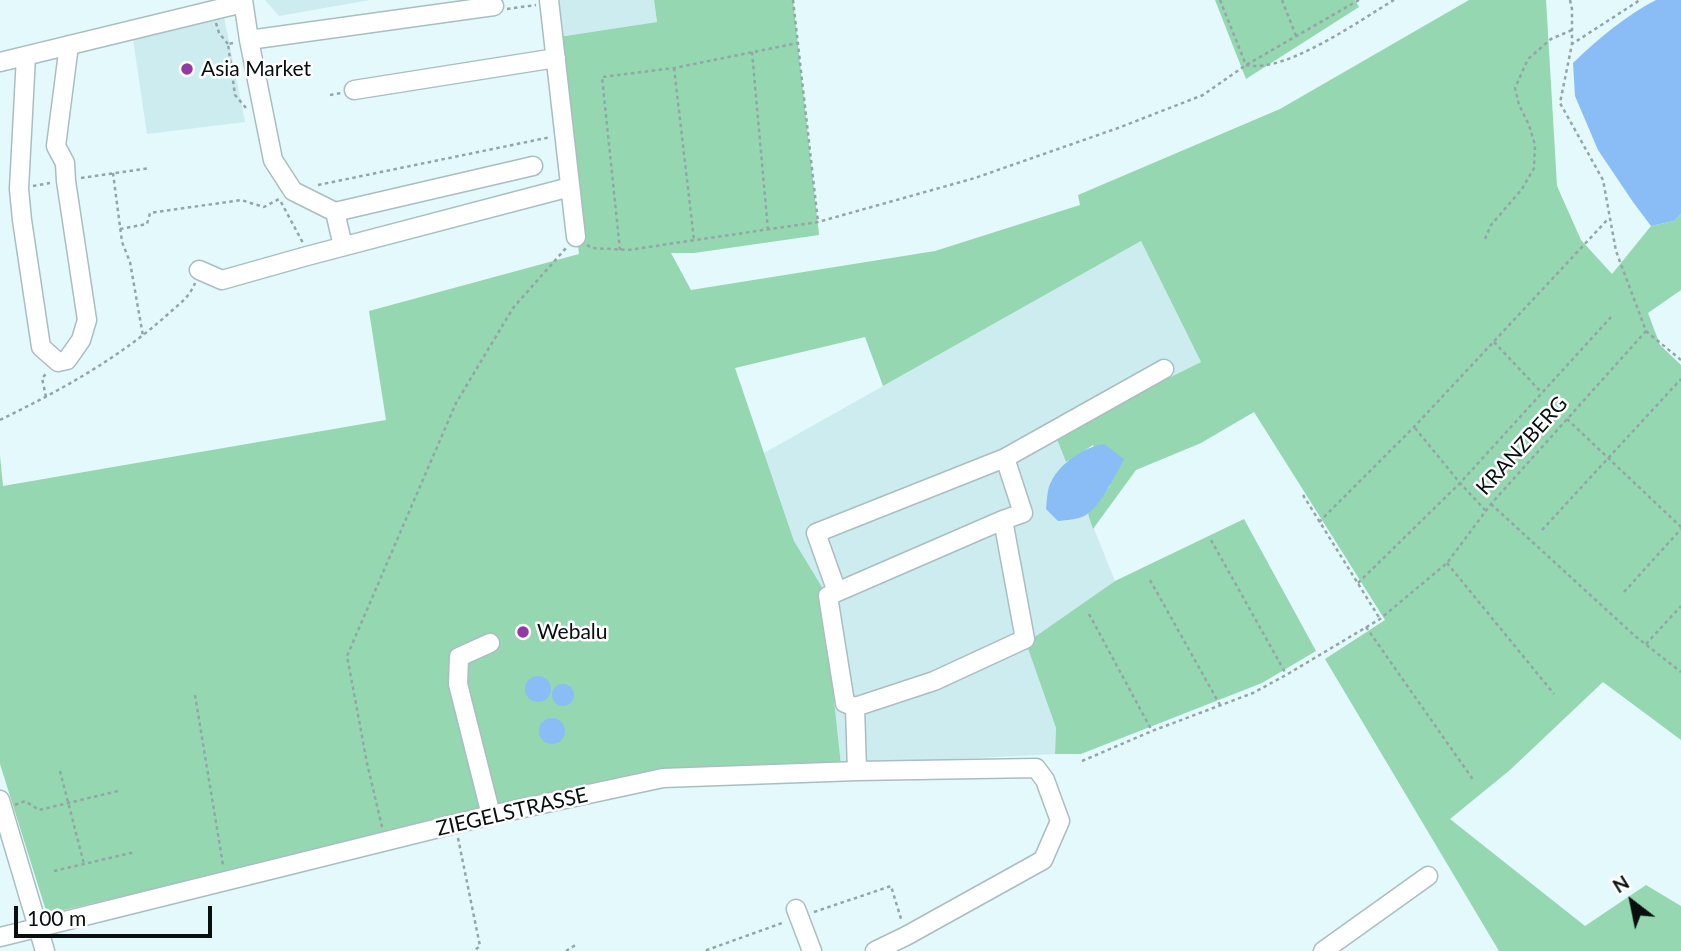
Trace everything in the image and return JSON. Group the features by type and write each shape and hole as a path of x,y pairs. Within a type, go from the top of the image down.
{"street":[{"path":"549,1 576,237"},
{"path":"0,62 243,2 273,160 286,195 335,212 533,166"},
{"path":"249,40 494,6"},
{"path":"26,56 19,188 22,219 41,347 58,362 67,360 80,341 87,320 65,163 56,146 69,45"},
{"path":"354,90 556,58"},
{"path":"199,270 222,280 570,187"},
{"path":"335,212 343,247"},
{"path":"837,592 816,533 1005,458 1164,369"},
{"path":"1003,520 1025,639 934,681 855,707 845,703 828,596 1003,520 1023,513 1005,458"},
{"path":"490,643 458,657 458,684 491,815"},
{"path":"855,707 857,771"},
{"name":"ZIEGELSTRASSE","path":"0,937 491,815 663,778 1036,768 1045,780 1060,821 1043,860 906,936"},
{"path":"1,805 45,951"},
{"path":"1323,951 1428,876"},
{"path":"798,913 812,951"},
{"path":"885,949 906,936"}],"path":[{"path":"793,0 818,222"},
{"path":"1220,0 1246,65"},
{"path":"1282,0 1296,36"},
{"path":"385,842 347,656 456,403 513,308 576,237 592,248 628,250 768,230 818,222 975,178 1203,95 1246,65 1359,0"},
{"path":"1246,65 1255,67 1275,64 1293,57 1337,35 1394,0"},
{"path":"1570,0 1572,44 1560,103 1603,180 1616,251 1646,331 1681,359"},
{"path":"1572,44 1640,0"},
{"path":"494,6 501,9 549,1"},
{"path":"213,11 219,33 228,44"},
{"path":"1485,239 1491,225 1522,189 1534,168 1535,145 1529,125 1518,105 1515,88 1528,60 1551,39 1572,30"},
{"path":"620,250 602,77 674,68 798,43"},
{"path":"752,52 768,230"},
{"path":"674,68 694,240"},
{"path":"120,229 147,224 150,213 241,200 264,207 304,182 313,186 565,135"},
{"path":"19,188 150,168"},
{"path":"113,173 122,242 130,262 143,336"},
{"path":"286,195 307,256"},
{"path":"1320,522 1414,427 1610,217"},
{"path":"0,421 109,360 143,336 191,293 199,270"},
{"path":"1358,583 1460,483 1611,317"},
{"name":"KRANZBERG","path":"1082,761 1253,693 1380,618 1447,563 1491,504 1646,331"},
{"path":"1494,341 1542,393"},
{"path":"46,397 42,378 58,362"},
{"path":"1542,530 1681,379"},
{"path":"1567,419 1681,528 1624,592"},
{"path":"1414,427 1486,511"},
{"path":"1303,495 1380,618"},
{"path":"1491,504 1646,645 1681,672"},
{"path":"1211,540 1286,675"},
{"path":"1447,563 1554,694"},
{"path":"1150,580 1220,706"},
{"path":"1646,645 1681,606"},
{"path":"1088,614 1152,731"},
{"path":"1366,626 1474,781"},
{"path":"195,695 225,882"},
{"path":"60,771 84,864"},
{"path":"1,805 25,801 39,810 118,791"},
{"path":"456,824 480,946 474,951"},
{"path":"54,871 135,852"},
{"path":"707,951 798,913 891,886 906,936"},
{"path":"566,951 577,944"}],"shaded area":[{"path":"265,0 370,0 279,16"},
{"path":"547,0 654,0 657,22 552,38"},
{"path":"224,17 245,122 147,134 133,39"},
{"path":"1141,241 1201,362 1055,434 1066,462 1050,483 1070,520 1088,514 1115,581 1026,643 1056,728 1055,754 841,765 822,587 794,541 764,453"}],"green space":[{"path":"654,0 793,0 819,235 694,253 671,253 691,290 935,251 1080,205 1078,195 1280,109 1469,0 1546,0 1557,186 1581,240 1612,274 1651,226 1674,221 1681,214 1681,290 1648,313 1660,345 1681,365 1681,740 1603,682 1510,770 1450,819 1585,926 1646,885 1681,906 1681,951 1499,951 1325,659 1385,620 1254,412 1201,443 1136,470 1093,529 1088,514 1110,486 1093,445 1066,462 1055,434 1201,362 1141,241 883,386 865,337 735,368 794,541 822,587 841,765 660,771 47,914 0,764 0,456 3,486 386,420 369,311 579,254 552,38 657,22"},
{"path":"1215,0 1355,0 1359,7 1246,79"},
{"path":"1244,519 1316,651 1262,683 1081,754 1055,754 1056,728 1026,643 1115,581"}],"water":[{"path":"1656,0 1681,0 1681,214 1674,221 1651,226 1598,150 1575,96 1573,63 1612,28"},
{"path":"1104,444 1124,459 1107,490 1086,515 1058,521 1046,509 1049,488 1055,475 1073,457"},
{"path":"538,676 547,680 551,689 547,698 538,702 529,698 525,689 529,680"},
{"path":"563,684 571,687 574,695 571,703 563,706 555,703 552,695 555,687"},
{"path":"552,718 562,721 565,731 562,741 552,744 542,741 539,731 542,721"}],"place":[{"name":"Asia Market","path":"187,69"},
{"name":"Webalu","path":"523,632"}]}
